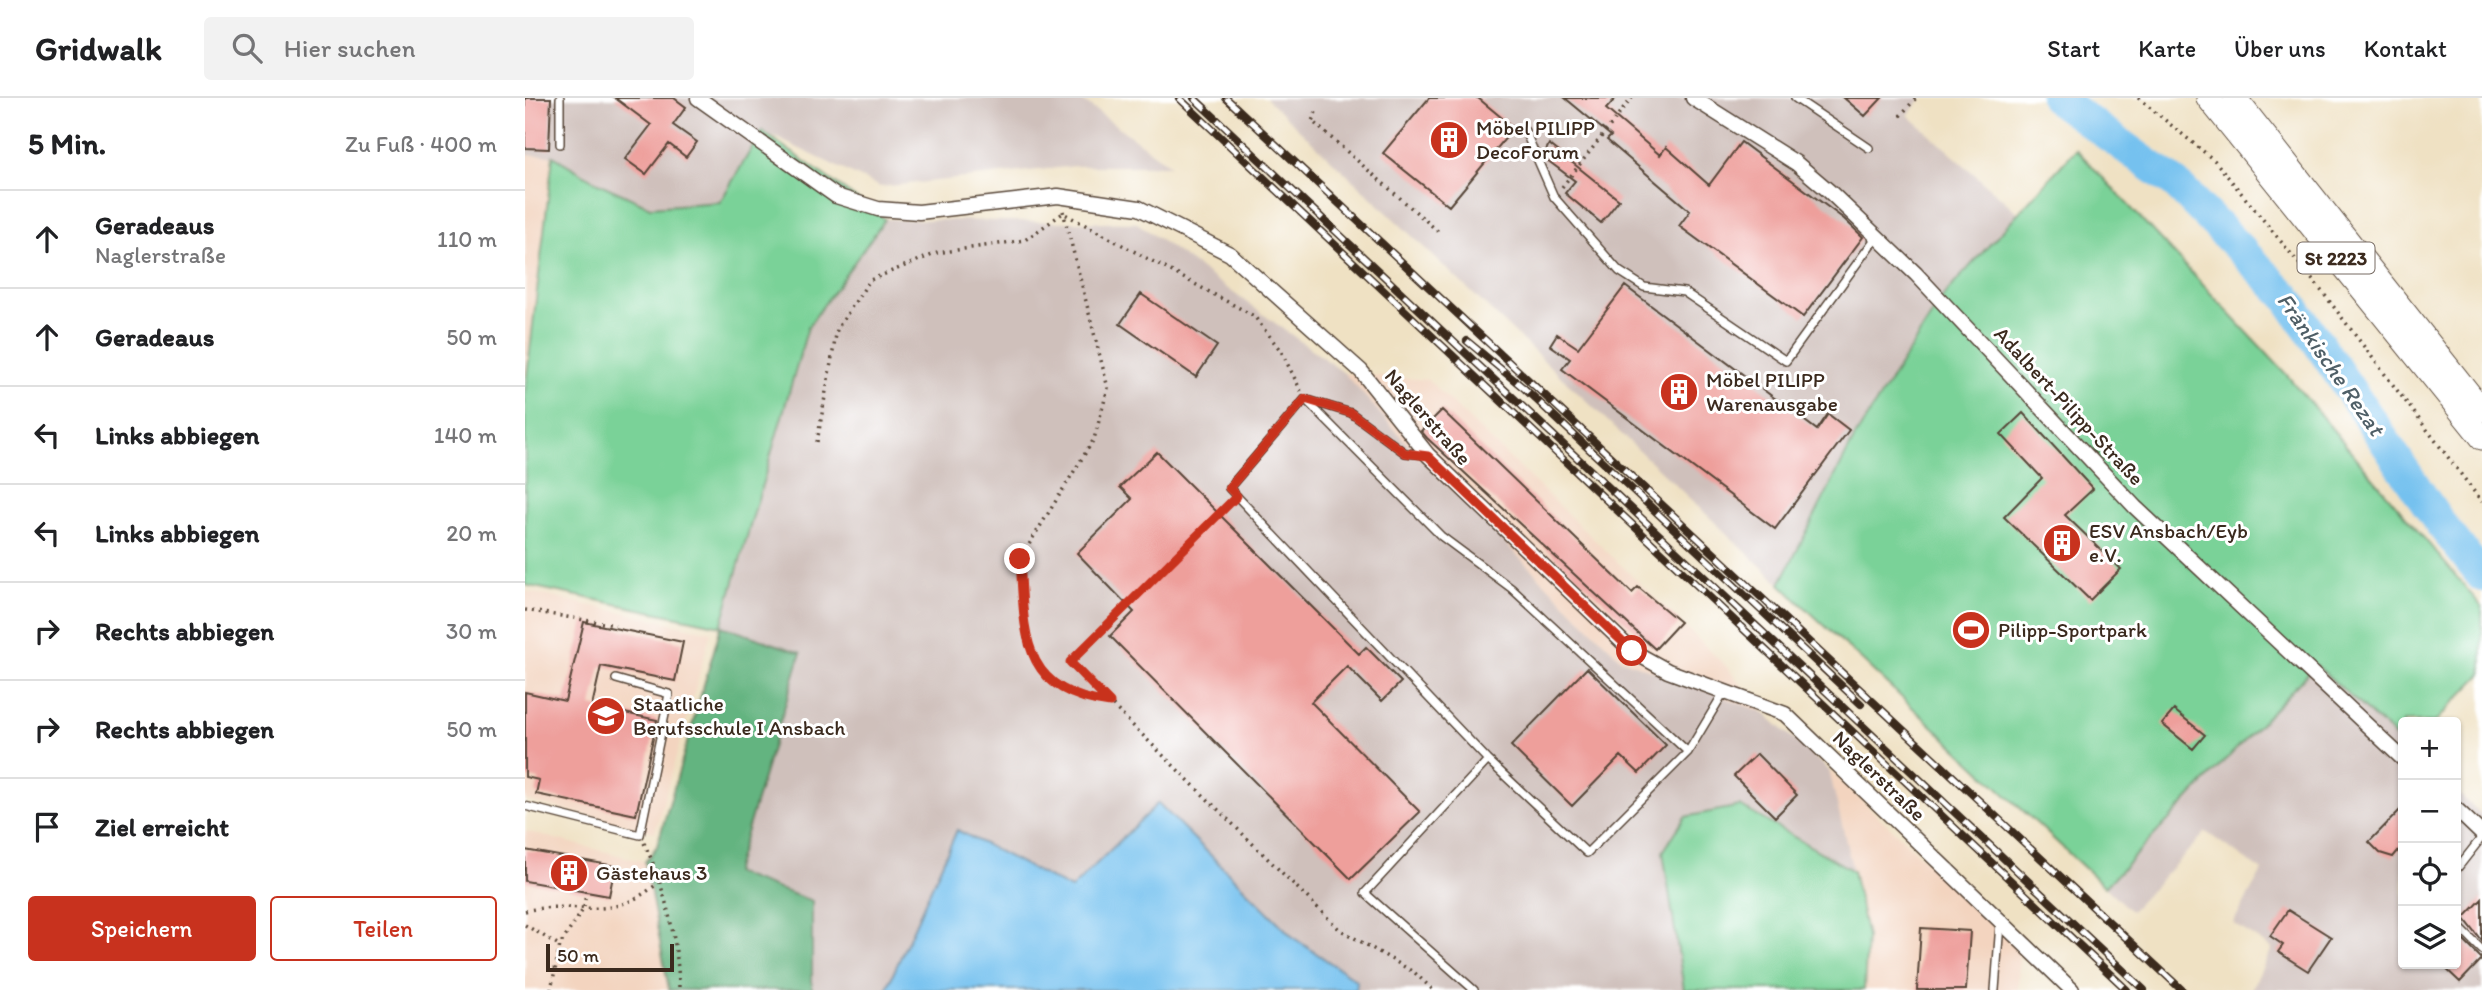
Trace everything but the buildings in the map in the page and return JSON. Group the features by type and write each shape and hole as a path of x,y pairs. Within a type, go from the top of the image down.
{"main road":[{"name":"St 2223","path":"2208,98 2473,414"},
{"name":"St 2223","path":"2235,98 2473,414"},
{"path":"2473,414 2482,438"}],"street":[{"name":"Naglerstraße","path":"698,98 836,196 878,209 919,212 1058,196 1139,208 1230,254 1361,371 1428,456 1632,651 1668,671 1785,714 2072,990"},
{"name":"Adalbert-Pilipp-Straße","path":"1699,100 1796,163 1877,236 2135,507 2398,754"},
{"path":"2461,814 2482,835"}],"lane":[{"path":"560,98 560,144"},
{"path":"1795,98 1869,148"},
{"path":"1525,131 1554,197 1619,271 1644,287 1684,292 1786,361 1877,236"},
{"path":"1305,399 1351,413 1405,453 1428,456"},
{"path":"1305,399 1229,488 1488,760 1587,853 1688,752 1724,692"},
{"path":"1305,399 1441,536 1511,589 1688,752"},
{"path":"525,806 640,835 669,694 615,679"},
{"path":"1474,990 1364,893 1488,760"},
{"path":"2461,863 2482,835"},
{"path":"1995,990 2000,922"},
{"path":"2461,929 2482,950"}],"path":[{"path":"1554,197 1633,98"},
{"path":"1900,116 1916,98"},
{"path":"2138,98 2215,161 2324,294 2482,502"},
{"path":"1316,112 1312,121 1440,233"},
{"path":"1058,196 1108,388 1094,439 1020,559 1026,643 1047,677 1082,699 1110,703"},
{"path":"1063,213 1254,316 1281,351 1305,399"},
{"path":"817,442 837,329 870,280 937,253 1025,240 1063,213"},
{"path":"1237,496 1070,662 1339,929 1415,973 1433,990"},
{"path":"525,610 615,625"},
{"path":"640,835 653,861 659,882 679,964 679,990"},
{"path":"525,911 545,906 612,909 638,899 659,882"},
{"path":"551,990 560,946 584,908 586,892"},
{"path":"525,925 560,946"}],"shaded area":[{"path":"525,98 1079,98 1171,166 1076,166 880,187 762,131 720,202 650,207 598,183 553,156 525,155"},
{"path":"1266,98 1922,98 1908,115 2018,213 1945,294 1856,435 1780,584"},
{"path":"525,155 553,156 526,392 525,392"},
{"path":"885,219 1137,223 1344,373 1421,459 1621,659 1763,712 1829,770 1853,871 1740,806 1663,852 1684,990 812,990 812,901 734,873 801,653 721,626 808,327"},
{"path":"1344,373 1428,380 1726,666 1763,712 1621,659 1421,459"},
{"name":"Staatliche Berufsschule I Ansbach","path":"525,591 711,632 655,832 525,800"},
{"path":"2316,665 2398,739 2398,969 2461,969 2461,796 2482,815 2482,990 2251,990 2272,949 2233,923 2262,871 2206,832 2131,911 2105,887"},
{"path":"1829,770 2019,948 2018,990 1864,990 1867,937"},
{"path":"525,831 645,862 669,990 525,990"}],"green space":[{"path":"762,131 885,219 808,327 721,626 525,585 525,392 553,156 598,183 650,207 720,202"},
{"path":"2076,149 2286,374 2482,607 2482,674 2440,717 2398,717 2398,739 2316,665 2105,887 1780,584 1856,435 1945,294"},
{"path":"721,626 801,653 734,873 812,901 812,990 669,990 645,862 657,846"},
{"path":"1740,806 1853,871 1867,937 1864,990 1684,990 1663,852 1685,817"}],"water":[{"path":"1158,803 1294,938 1357,981 1356,990 886,990 957,830 1071,889"}],"waterway":[{"name":"Fränkische Rezat","path":"2056,98 2176,184 2287,297 2440,523 2482,576"}],"railway":[{"path":"1179,98 2127,990"},
{"path":"1194,98 2144,990"},
{"path":"1226,98 2182,990"},
{"path":"1467,341 1525,389 1861,704"}],"place":[{"name":"Möbel PILIPP DecoForum","path":"1449,140"},
{"name":"Möbel PILIPP Warenausgabe","path":"1679,392"},
{"name":"ESV Ansbach/Eyb e.V.","path":"2062,543"},
{"name":"Pilipp-Sportpark","path":"1971,630"},
{"name":"Staatliche Berufsschule I Ansbach","path":"606,716"},
{"name":"Gästehaus 3","path":"569,873"}],"route":[{"path":"1020,559 1026,643 1047,677 1082,699 1110,703 1070,662 1237,496 1229,488 1305,399 1351,413 1386,442 1405,453 1428,456 1632,651"}]}
